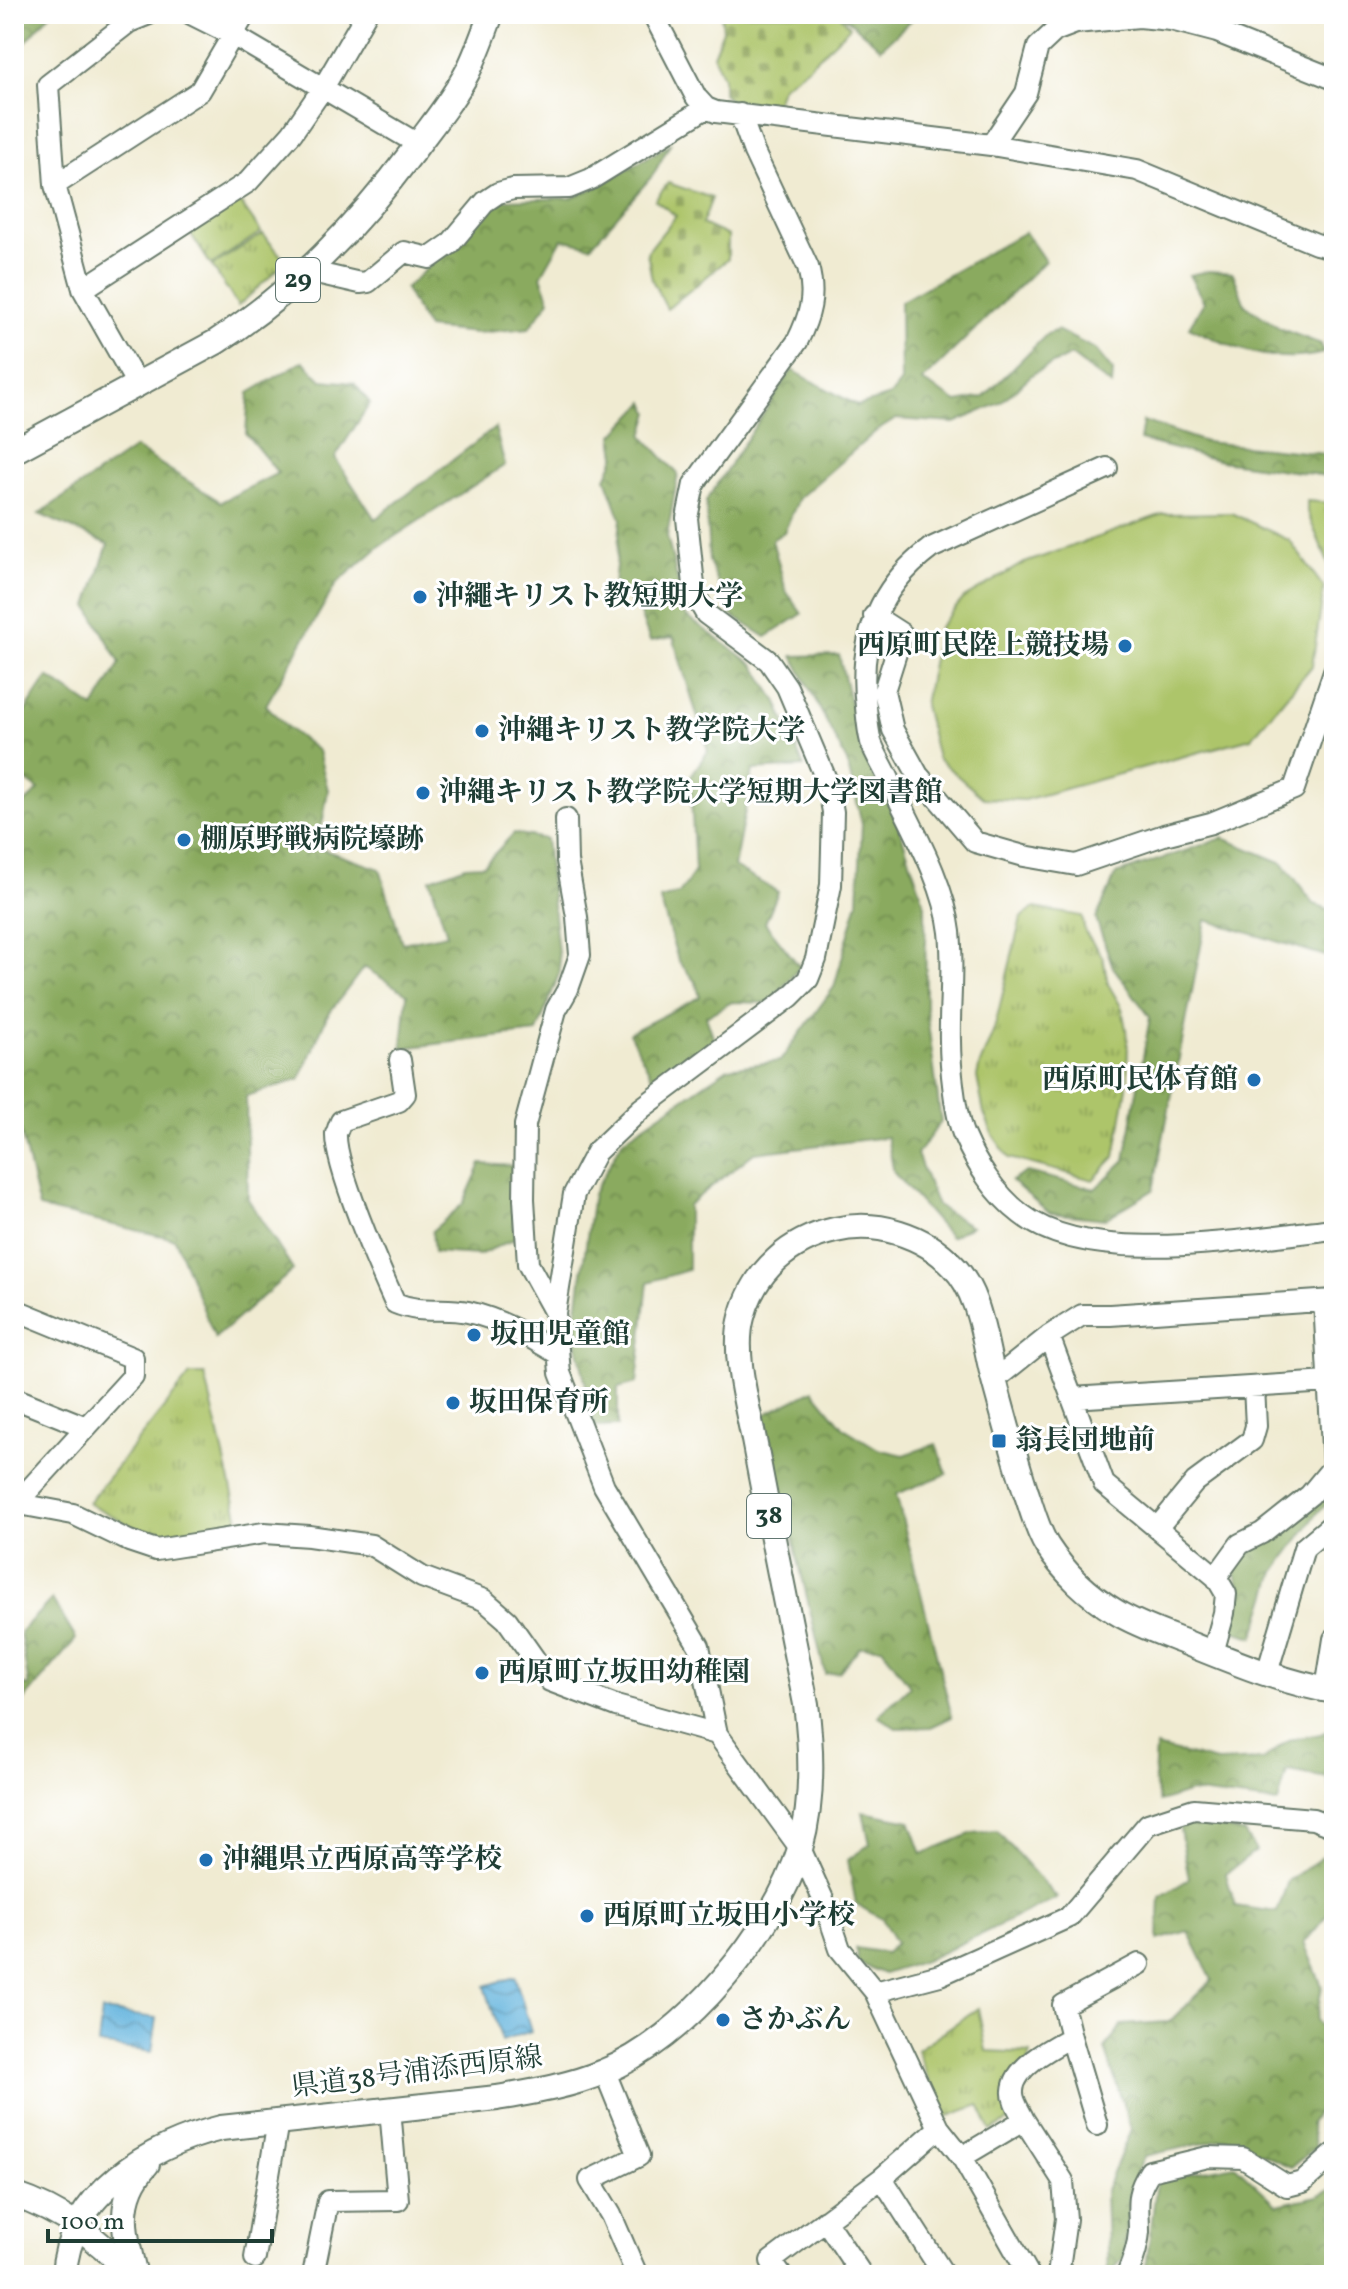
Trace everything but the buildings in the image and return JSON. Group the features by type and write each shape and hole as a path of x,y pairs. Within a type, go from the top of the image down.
{"main road":[{"name":"29","path":"14,451 138,386 244,324 308,271 378,198 418,144 467,73 491,14"},
{"name":"県道38号浦添西原線","path":"64,2275 68,2247 78,2224 109,2185 162,2148 214,2129 509,2096 605,2072 658,2040 717,1988 753,1938 776,1900 800,1848 806,1812 810,1735 740,1356 741,1317 752,1289 772,1261 809,1238 836,1229 862,1226 891,1230 941,1254 957,1270 975,1303 1033,1514 1045,1544 1069,1577 1116,1612 1267,1673 1330,1690"},
{"path":"134,2275 123,2224 125,2203 138,2173 162,2148"},
{"path":"14,2195 78,2224 134,2275"}],"street":[{"path":"138,386 83,289 55,185 48,85 129,22 149,14"},
{"path":"191,14 231,34 418,144"},
{"path":"55,185 200,91 245,14"},
{"path":"83,289 248,182 292,133 323,88 366,14"},
{"path":"653,14 685,78 706,108 716,112 991,145 1137,170 1316,244 1334,248"},
{"path":"991,145 1026,93 1038,47 1055,31 1076,23 1139,17 1171,20 1217,32 1334,79"},
{"path":"308,271 360,283 374,278 404,252 430,258 450,244 486,201 498,193 513,189 569,188 591,179 706,108"},
{"path":"740,114 754,152 808,267 813,285 812,302 797,342 694,484 687,518 695,595 706,614 769,661 787,687 828,784 833,812 831,885 816,959 808,979 790,997 642,1108 596,1152 574,1194 555,1313 560,1373 604,1486 699,1646 717,1734 800,1848 823,1899 840,1949 875,1992 939,2128 962,2157 1029,2275"},
{"path":"1107,468 931,548 901,575 874,616 867,642 863,682 871,743 942,898 950,932 950,1043 962,1134 979,1166 1020,1214 1051,1232 1086,1242 1129,1246 1334,1229"},
{"path":"874,616 902,634 884,691 893,730 918,775 950,816 975,842 1024,856 1076,865 1164,835 1211,823 1294,789 1334,671"},
{"path":"555,1313 528,1264 524,1199 525,1125 556,1010 568,989 580,955 567,861 566,819"},
{"path":"400,1060 405,1094 399,1101 341,1121 336,1132 343,1168 395,1303 413,1310 465,1311 532,1338 558,1354"},
{"path":"994,1380 1049,1336 1082,1315 1329,1300 1329,1382 1334,1466 1310,1495 1262,1533 1240,1544 1216,1577"},
{"path":"14,1315 16,1310 133,1358 133,1376 15,1504"},
{"path":"1049,1336 1104,1484 1216,1577 1226,1594 1213,1653"},
{"path":"1072,1398 1329,1382"},
{"path":"1158,1527 1195,1482 1252,1440 1256,1426 1254,1387"},
{"path":"14,1398 86,1427"},
{"path":"15,1504 73,1514 129,1541 156,1550 264,1533 371,1545 422,1577 484,1600 507,1620 550,1681 616,1706 717,1734"},
{"path":"1267,1673 1304,1548 1334,1523"},
{"path":"1330,1690 1334,1639"},
{"path":"875,1992 940,1975 1069,1917 1148,1824 1194,1809 1313,1819 1334,1827"},
{"path":"1097,2125 1063,2005 1139,1964"},
{"path":"1058,2275 1066,2219 1063,2181 1024,2120 1014,2101 1012,2089 1018,2076 1041,2053 1071,2037"},
{"path":"605,2072 639,2156 590,2180 611,2215 637,2275"},
{"path":"313,2275 328,2201 398,2200 390,2109"},
{"path":"962,2157 1024,2120"},
{"path":"255,2258 278,2121"},
{"path":"781,2275 771,2261 882,2178 939,2128"},
{"path":"1127,2275 1136,2254 1139,2188 1150,2171 1208,2157 1243,2158 1287,2186 1303,2182 1334,2154"},
{"path":"882,2178 944,2275"},
{"path":"825,2220 862,2275"}],"green space":[{"path":"14,14 50,14 16,53 14,66"},
{"path":"721,14 839,14 850,27 806,69 782,86 775,105 731,101 723,93 723,77 713,55 723,30"},
{"path":"841,14 918,14 881,48"},
{"path":"670,144 653,175 591,246 562,239 541,276 550,300 529,328 476,333 427,328 405,289 486,212 504,200 571,198 603,184"},
{"path":"668,183 712,198 702,224 728,236 728,259 667,309 652,280 647,252 676,216 655,200"},
{"path":"238,199 261,232 211,265 189,231"},
{"path":"1025,232 1045,261 922,381 957,402 984,397 1047,334 1057,330 1095,349 1113,371 1112,386 1071,355 1034,373 1000,403 955,423 896,419 875,432 799,498 784,532 772,540 786,591 802,614 766,637 731,615 709,561 706,501 792,370 858,406 890,396 901,382 900,302"},
{"path":"263,234 286,262 238,306 212,266"},
{"path":"1209,271 1233,273 1245,305 1281,329 1321,344 1323,353 1288,357 1254,353 1189,327 1204,302 1189,275"},
{"path":"303,361 322,380 354,383 370,403 335,458 375,519 495,428 505,465 380,546 336,584 266,705 288,728 318,751 328,790 318,848 380,869 402,943 447,934 430,879 466,866 484,865 514,833 546,839 560,971 537,1032 402,1048 407,994 364,967 327,1016 300,1079 246,1096 248,1199 293,1270 215,1338 175,1239 39,1208 14,1103 14,813 39,790 14,772 14,728 48,677 94,708 120,663 88,606 108,544 39,514 135,448 221,502 278,473 246,434 249,393"},
{"path":"645,402 650,412 643,436 678,474 667,536 686,616 754,665 777,702 804,767 753,770 734,867 778,892 765,923 800,967 769,1003 732,1002 706,1016 714,1039 655,1082 629,1033 700,997 696,983 678,960 660,899 679,894 695,871 690,777 708,751 673,637 650,641 639,611 614,584 621,519 606,478 616,455 613,436"},
{"path":"1143,421 1205,442 1334,455 1334,477 1221,461 1140,440"},
{"path":"1307,501 1334,503 1334,577 1307,512"},
{"name":"西原町民陸上競技場","path":"1231,513 1289,540 1324,588 1312,666 1251,738 1024,800 983,798 937,758 924,705 939,627 964,598 1022,564 1163,514"},
{"path":"839,655 863,756 896,819 925,905 926,1008 941,1122 917,1154 937,1206 971,1226 950,1237 894,1173 887,1137 754,1153 688,1205 688,1270 648,1282 637,1383 618,1388 618,1426 595,1427 574,1331 593,1194 623,1140 728,1068 780,1061 834,987 858,901 862,824 847,762 793,656"},
{"path":"1223,838 1283,863 1314,904 1334,911 1332,958 1206,920 1153,1190 1105,1219 1050,1213 1011,1181 1027,1172 1095,1189 1125,1160 1150,1017 1113,967 1096,919 1116,874"},
{"path":"1034,908 1082,916 1085,932 1103,958 1108,984 1122,1008 1128,1040 1127,1087 1115,1157 1093,1180 1009,1158 993,1135 984,1113 977,1077 980,1064 994,1030 1021,918"},
{"path":"481,1164 514,1166 514,1239 479,1255 434,1252 432,1231 463,1204"},
{"path":"190,1375 205,1375 239,1520 152,1537 88,1503"},
{"path":"813,1390 844,1428 878,1449 904,1455 936,1444 947,1474 896,1494 952,1717 931,1727 896,1728 878,1716 910,1686 882,1647 860,1647 839,1672 825,1674 764,1415"},
{"path":"1334,1483 1334,1498 1319,1511 1275,1572 1254,1637 1233,1631 1241,1589 1235,1572 1242,1554 1271,1540 1293,1524"},
{"path":"52,1599 76,1639 14,1712 14,1683 29,1686 20,1632"},
{"path":"1334,1727 1334,1806 1328,1778 1287,1771 1278,1803 1190,1792 1160,1802 1154,1781 1156,1747 1217,1762 1263,1760 1288,1740 1321,1734"},
{"path":"863,1812 910,1821 922,1854 973,1833 997,1831 1057,1898 924,1961 884,1974 858,1963 856,1948 886,1953 896,1943 882,1919 856,1904 848,1860 870,1844"},
{"path":"1196,1821 1244,1833 1256,1851 1226,1874 1235,1906 1277,1912 1288,1881 1334,1849 1334,1907 1304,1943 1322,1986 1316,2020 1334,2044 1334,2082 1310,2124 1316,2147 1291,2167 1227,2138 1144,2156 1130,2190 1124,2258 1108,2275 1105,2193 1131,2129 1105,2049 1122,2025 1169,2022 1212,1980 1188,1931 1158,1940 1160,1897 1189,1879 1179,1824"},
{"path":"978,2008 986,2051 1030,2053 1013,2118 991,2131 979,2105 943,2118 917,2050"},
{"path":"1235,2165 1277,2205 1318,2196 1334,2188 1334,2275 1145,2275 1157,2180"}],"water":[{"path":"515,1977 531,2031 502,2041 485,1986"},
{"path":"102,2011 157,2018 152,2052 98,2045"}],"place":[{"name":"沖繩キリスト教短期大学","path":"420,597"},
{"name":"西原町民陸上競技場","path":"1125,646"},
{"name":"沖縄キリスト教学院大学","path":"482,731"},
{"name":"沖縄キリスト教学院大学短期大学図書館","path":"423,793"},
{"name":"棚原野戦病院壕跡","path":"184,840"},
{"name":"西原町民体育館","path":"1254,1080"},
{"name":"坂田児童館","path":"474,1335"},
{"name":"坂田保育所","path":"453,1403"},
{"name":"翁長団地前","path":"999,1441"},
{"name":"西原町立坂田幼稚園","path":"482,1673"},
{"name":"沖縄県立西原高等学校","path":"206,1860"},
{"name":"西原町立坂田小学校","path":"587,1916"},
{"name":"さかぶん","path":"723,2020"}]}
